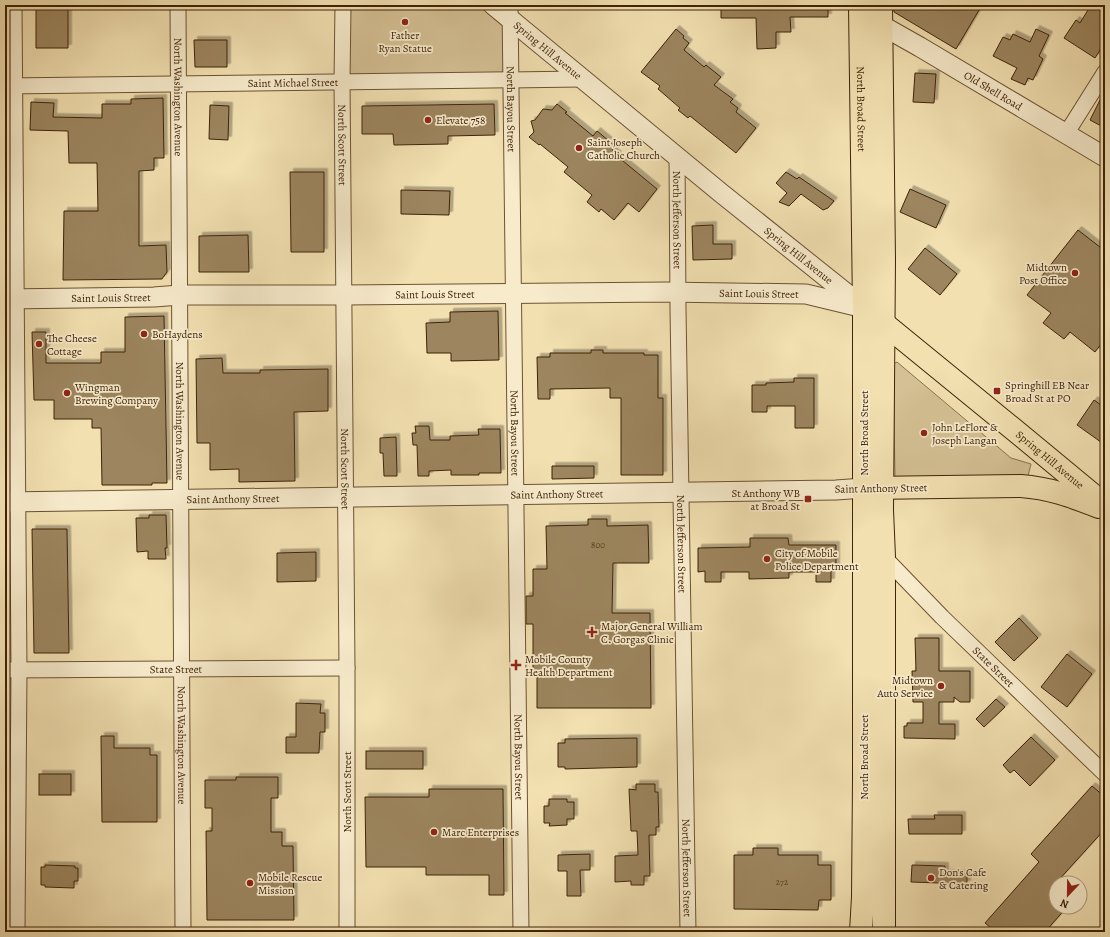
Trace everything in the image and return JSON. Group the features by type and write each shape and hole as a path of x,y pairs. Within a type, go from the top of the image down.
{"main road":[{"name":"North Broad Street","path":"860,5 864,308 873,488 884,557 884,932"},
{"name":"North Broad Street","path":"861,932 873,488 883,323 881,15"},
{"name":"Spring Hill Avenue","path":"864,308 1012,427 1105,505"},
{"name":"Saint Anthony Street","path":"873,488 1034,487 1059,492 1105,510"}],"street":[{"path":"14,5 10,86 11,502 12,670 17,932"},
{"name":"North Washington Avenue","path":"178,5 183,669 183,932"},
{"name":"North Scott Street","path":"343,5 342,82 347,668 347,932"},
{"name":"Spring Hill Avenue","path":"493,5 510,12 582,79 864,308"},
{"name":"North Bayou Street","path":"510,12 521,932"},
{"name":"Old Shell Road","path":"881,15 920,47 1105,157"},
{"path":"1066,134 1105,72"},
{"name":"Saint Michael Street","path":"10,86 582,79"},
{"name":"North Jefferson Street","path":"677,156 688,932"},
{"name":"Saint Louis Street","path":"11,299 154,297 180,295 678,292 806,294 864,308"},
{"name":"Saint Anthony Street","path":"11,502 836,490 873,488"},
{"name":"State Street","path":"884,557 942,617 1105,774"},
{"name":"State Street","path":"12,670 347,668"}],"shaded area":[{"path":"343,5 493,5 510,19 510,79 342,82"},
{"path":"897,362 1011,458 1031,464 1028,476 895,478 893,364"}],"building":[{"path":"721,5 828,5 828,17 790,17 791,32 776,32 776,48 757,49 756,18 721,18"},
{"path":"894,5 982,5 956,49 894,12"},
{"path":"1091,5 1098,5 1105,9 1105,42 1095,58 1064,38 1076,20 1080,23"},
{"path":"36,6 68,6 68,48 36,48"},
{"path":"676,29 689,43 684,50 704,67 706,65 721,77 714,85 733,99 730,102 738,108 736,112 756,128 736,153 690,116 688,118 678,110 680,108 658,89 660,86 641,72"},
{"path":"1036,29 1049,35 1039,56 1043,59 1033,80 1028,78 1025,85 1011,79 1017,68 993,56 1003,37 1010,40 1013,34 1030,42"},
{"path":"194,40 227,40 227,67 195,67"},
{"path":"915,73 936,74 934,103 913,102"},
{"path":"1105,90 1105,128 1090,120"},
{"path":"163,98 164,158 154,158 154,170 139,171 139,246 166,245 167,272 162,279 63,280 64,211 98,211 97,163 69,163 68,131 30,130 31,102 54,103 53,117 102,118 102,104 131,104 131,99"},
{"name":"Elevate 758","path":"494,104 495,135 448,136 448,144 394,145 393,134 362,134 362,106"},
{"name":"Saint Joseph Catholic Church","path":"557,104 567,112 565,113 593,136 597,131 615,146 612,150 618,155 617,156 657,189 639,212 628,203 614,220 601,209 599,212 587,202 592,195 564,172 568,167 529,137 534,132 531,121 535,120 543,109 552,110"},
{"path":"210,105 229,106 228,140 209,139"},
{"path":"290,172 324,172 324,252 291,252"},
{"path":"786,172 797,179 799,177 834,201 828,208 823,210 801,194 789,206 779,202 787,193 776,183"},
{"path":"910,189 946,205 936,228 900,212"},
{"path":"401,190 450,191 449,215 401,214"},
{"path":"713,225 713,244 732,244 732,259 693,260 692,226"},
{"name":"Midtown Post Office","path":"1078,230 1105,251 1105,339 1095,352 1070,332 1064,339 1043,323 1051,313 1027,295"},
{"path":"248,235 249,272 199,272 199,236"},
{"path":"925,248 957,274 940,295 908,269"},
{"path":"498,311 499,360 451,361 451,353 427,353 426,323 450,322 450,312"},
{"path":"164,316 167,483 152,483 152,485 102,485 101,428 92,428 92,419 54,419 54,400 34,400 32,332 46,332 46,363 101,363 101,352 125,352 125,317"},
{"path":"591,350 603,350 603,353 644,353 644,355 658,355 658,398 663,398 663,475 621,475 621,398 610,398 610,388 550,389 550,399 538,399 537,357 550,357 550,353 591,353"},
{"path":"222,358 223,373 260,373 260,370 328,369 328,411 294,412 295,481 239,482 239,469 210,470 210,443 197,443 196,359"},
{"path":"794,378 814,378 814,428 795,428 795,406 767,406 767,412 752,412 752,385 794,382"},
{"path":"1094,400 1105,408 1105,445 1077,425"},
{"path":"415,426 429,426 430,440 450,440 450,436 479,435 478,429 500,429 501,473 451,475 451,470 429,471 429,476 418,476 417,445 413,445 412,433 416,433"},
{"path":"396,437 397,476 384,476 383,453 380,453 380,438"},
{"path":"552,466 594,466 594,478 552,479"},
{"path":"149,515 166,515 166,559 148,559 148,551 137,552 136,518 149,518"},
{"path":"588,519 607,519 607,526 648,525 649,563 613,563 612,613 650,613 651,708 537,708 537,674 533,674 533,624 526,624 526,596 533,596 533,569 547,569 546,526 588,525"},
{"path":"32,529 67,529 69,653 34,653"},
{"name":"City of Mobile Police Department","path":"750,538 788,538 789,545 836,545 836,571 831,571 831,582 816,582 816,572 789,572 789,578 749,579 749,572 721,572 721,582 705,582 705,571 698,572 698,548 750,547"},
{"path":"316,552 316,581 277,582 277,553"},
{"path":"1019,618 1038,638 1014,661 995,642"},
{"path":"915,638 939,638 939,671 970,671 970,702 960,702 954,697 954,702 939,702 939,724 955,724 955,739 904,738 904,726 907,726 907,723 923,723 923,702 913,702 912,671 916,671"},
{"path":"1067,654 1092,674 1067,707 1041,687"},
{"path":"996,699 1005,707 984,727 976,719"},
{"path":"296,703 321,704 320,713 325,713 325,732 320,732 319,753 286,753 286,737 296,737"},
{"path":"101,736 114,736 114,748 150,748 150,755 157,755 157,822 102,822"},
{"path":"1031,737 1055,760 1030,786 1014,770 1010,773 1003,765"},
{"path":"637,738 637,767 565,769 565,767 558,767 558,743 565,743 565,739"},
{"path":"366,751 423,751 423,769 366,769"},
{"path":"39,774 71,774 71,795 39,795"},
{"name":"Mobile Rescue Mission","path":"236,777 278,777 278,798 271,798 271,832 282,832 282,846 293,846 294,920 207,920 206,831 212,831 212,808 205,808 205,780 236,780"},
{"path":"636,784 655,784 655,792 658,792 659,827 656,827 656,835 649,835 650,876 644,876 644,885 631,885 631,881 615,882 615,856 638,855 637,831 631,831 629,789 636,790"},
{"path":"1092,786 1105,797 1105,829 1063,875 1048,875 1048,915 1060,915 1045,932 996,932 985,923 1039,862 1031,854"},
{"name":"Marc Enterprises","path":"429,789 503,789 504,895 489,895 489,875 426,875 426,867 366,867 365,797 429,797"},
{"path":"549,799 567,799 567,802 574,802 574,819 567,819 567,825 549,826 550,823 544,823 544,806 549,806"},
{"path":"934,815 962,815 962,834 909,834 908,819 935,819"},
{"path":"753,848 778,848 778,855 818,855 818,865 831,865 831,900 819,900 818,910 734,909 734,855 753,855"},
{"path":"590,854 590,870 580,870 581,896 567,896 567,871 558,871 558,855"},
{"path":"45,865 75,866 75,868 78,868 78,881 74,881 74,888 45,887 45,885 41,885 41,867 45,867"},
{"name":"Don's Cafe & Catering","path":"912,865 945,866 945,873 967,874 967,884 911,882"}],"place":[{"name":"Father Ryan Statue","path":"405,22"},
{"name":"Elevate 758","path":"428,120"},
{"name":"Saint Joseph Catholic Church","path":"579,148"},
{"name":"Midtown Post Office","path":"1075,273"},
{"name":"BoHaydens","path":"144,334"},
{"name":"The Cheese Cottage","path":"39,344"},
{"name":"Springhill EB Near Broad St at PO","path":"997,391"},
{"name":"Wingman Brewing Company","path":"67,393"},
{"name":"John LeFlore & Joseph Langan","path":"924,433"},
{"name":"St Anthony WB at Broad St","path":"808,499"},
{"name":"City of Mobile Police Department","path":"767,559"},
{"name":"Major General William C. Gorgas Clinic","path":"592,632"},
{"name":"Mobile County Health Department","path":"516,665"},
{"name":"Midtown Auto Service","path":"941,686"},
{"name":"Marc Enterprises","path":"434,832"},
{"name":"Don's Cafe & Catering","path":"931,878"},
{"name":"Mobile Rescue Mission","path":"250,883"}]}
